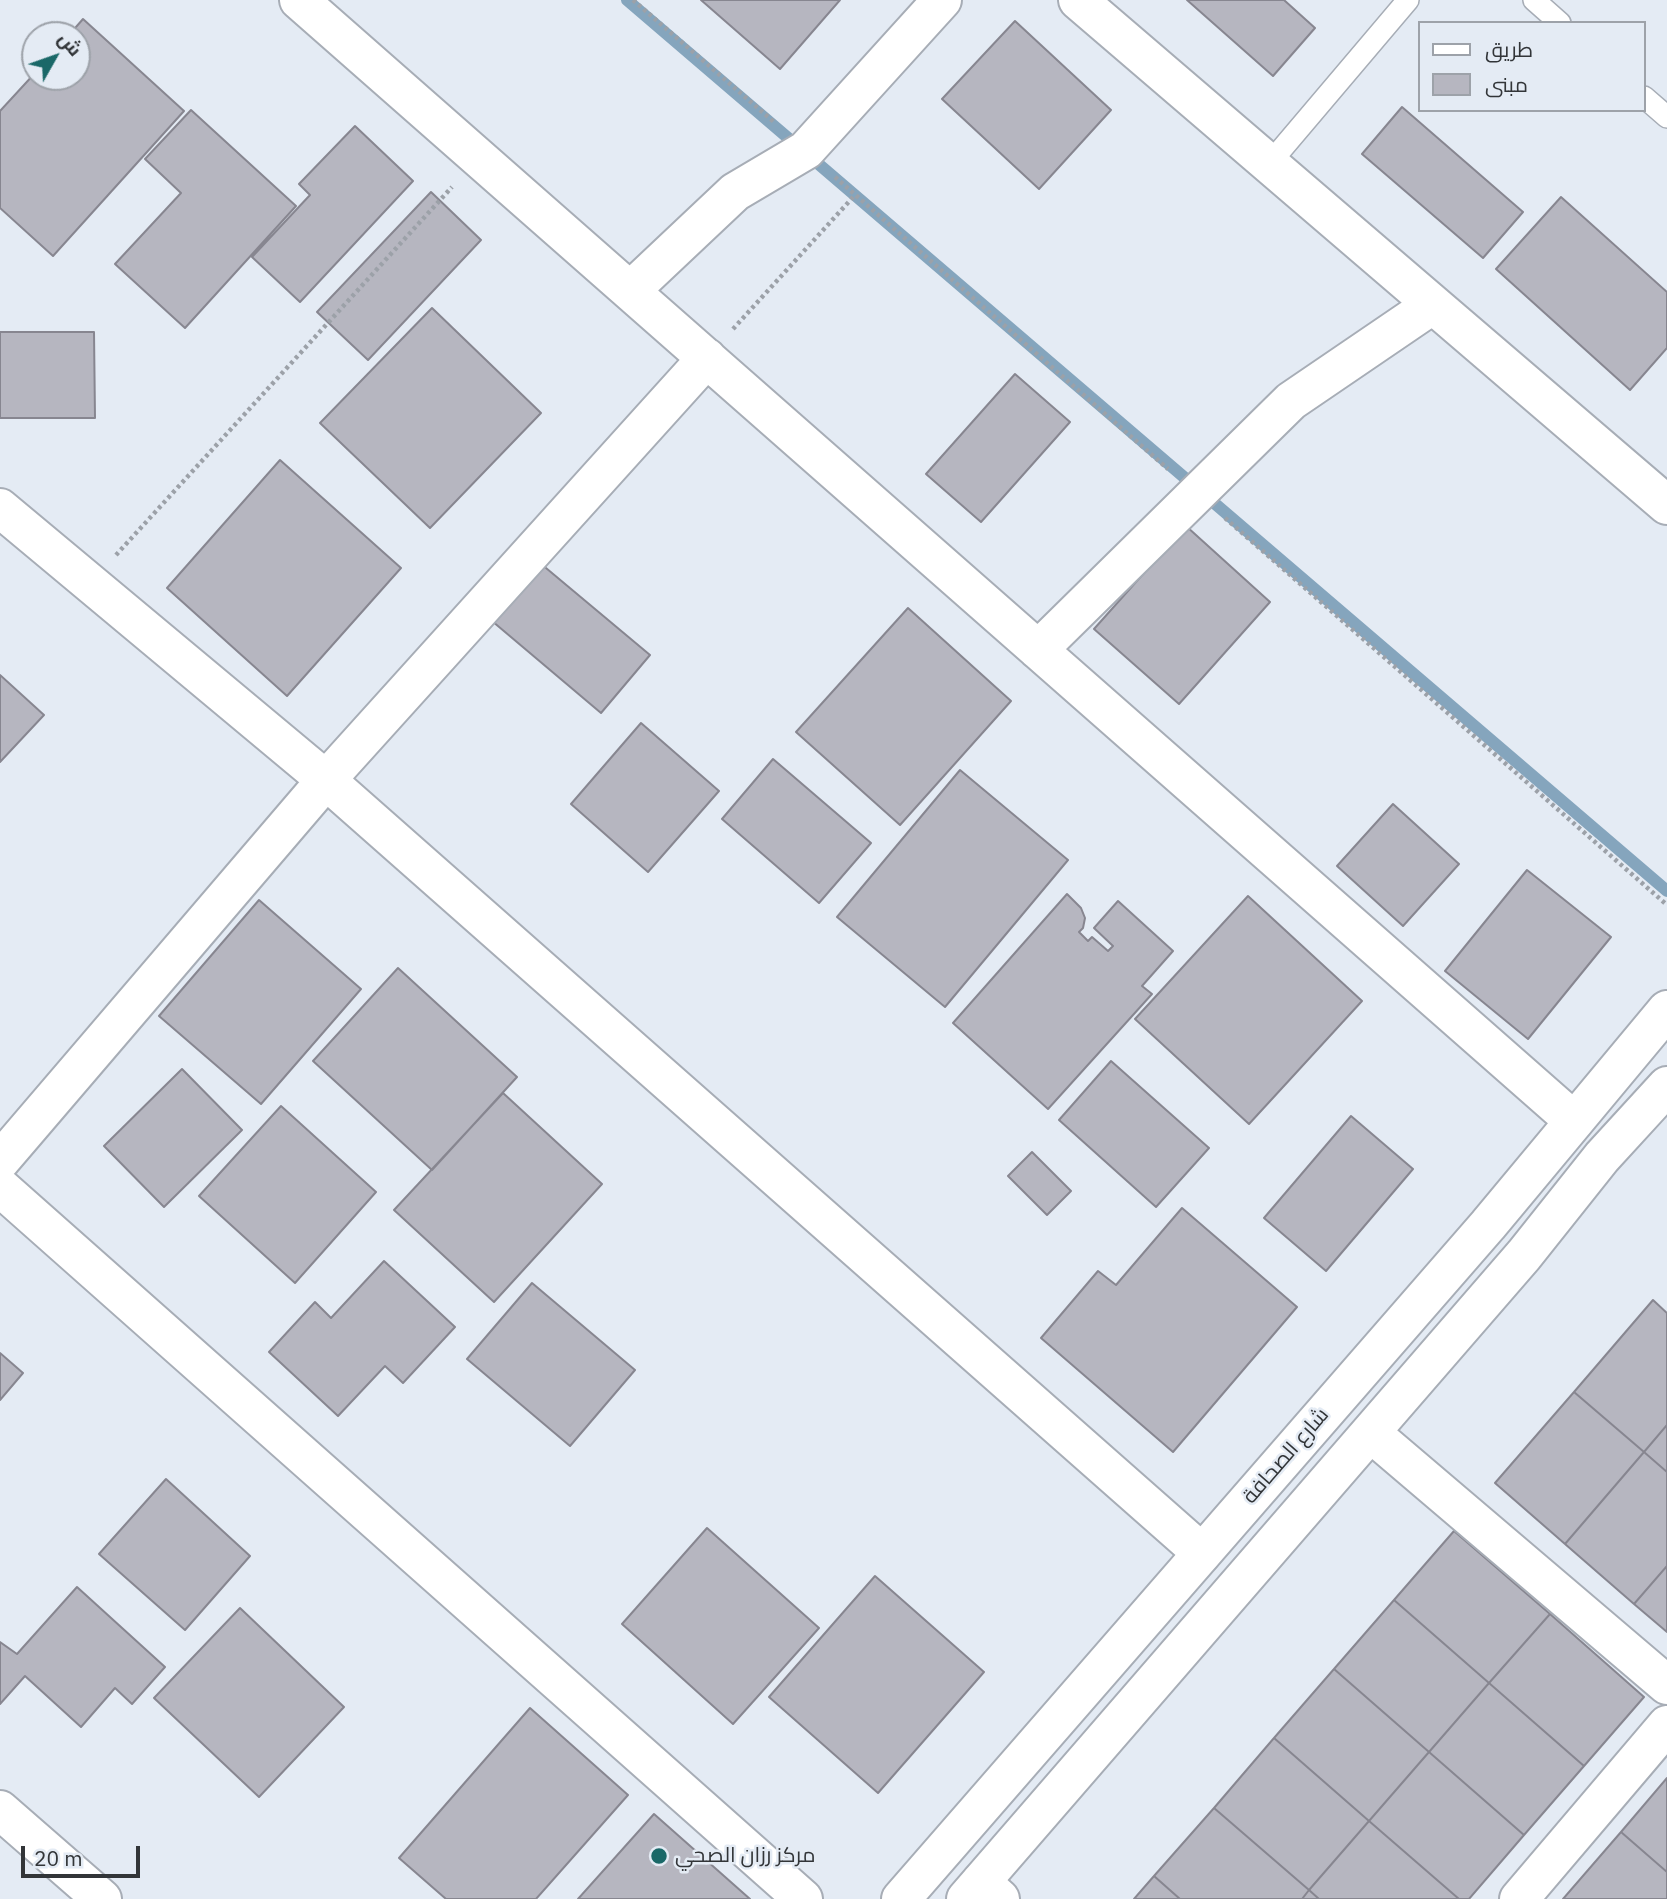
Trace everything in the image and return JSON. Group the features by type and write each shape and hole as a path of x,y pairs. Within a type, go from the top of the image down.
{"street":[{"path":"299,0 1574,1121"},
{"path":"630,291 735,192 806,150 942,0"},
{"path":"1078,0 1667,505"},
{"path":"1038,650 1291,401 1432,305"},
{"path":"0,1161 326,780 707,358"},
{"path":"0,508 326,780 1202,1553"},
{"name":"شارع الصحافة","path":"901,1899 1574,1121 1653,1056 1667,1010"},
{"path":"983,1893 1524,1255 1602,1157 1667,1086"},
{"path":"0,1187 803,1899"},
{"path":"1371,1433 1667,1685"},
{"path":"1519,1899 1667,1725"},
{"path":"0,1810 102,1899"}],"lane":[{"path":"1269,164 1408,0"},
{"path":"1534,0 1558,21"},
{"path":"1646,99 1667,117"}],"path":[{"path":"633,0 1667,905"},
{"path":"90,583 479,158"},
{"path":"707,358 855,195"}],"building":[{"path":"701,0 840,0 780,69"},
{"path":"1187,0 1284,0 1315,28 1273,76"},
{"path":"1015,21 1111,110 1039,189 942,99"},
{"path":"91,26 184,111 53,256 0,208 0,111 21,88 21,91 91,91"},
{"path":"1402,107 1523,212 1483,258 1362,154"},
{"path":"191,110 296,206 185,328 115,264 181,193 145,159"},
{"path":"355,126 413,181 300,302 252,257 310,195 299,184"},
{"path":"431,192 481,240 368,360 317,312"},
{"path":"1561,197 1667,292 1667,348 1630,390 1496,269"},
{"path":"432,308 541,413 430,528 320,423"},
{"path":"0,332 94,332 95,418 0,418"},
{"path":"1015,374 1070,422 981,522 926,474"},
{"path":"280,460 401,568 287,696 167,588"},
{"path":"1186,526 1270,602 1179,704 1094,629"},
{"path":"540,563 650,655 601,713 492,621"},
{"path":"908,608 1011,701 900,825 796,732"},
{"path":"0,675 44,715 0,762"},
{"path":"641,723 719,791 648,872 571,804"},
{"path":"773,759 871,843 819,903 722,819"},
{"path":"960,770 1068,860 945,1007 837,917"},
{"path":"1393,804 1459,864 1403,926 1337,866"},
{"path":"1527,870 1611,937 1528,1039 1445,971"},
{"path":"1067,894 1081,908 1085,918 1083,928 1079,932 1088,941 1092,937 1108,951 1113,946 1094,928 1118,901 1173,951 1142,986 1152,994 1048,1109 953,1023"},
{"path":"1248,896 1362,1001 1249,1124 1135,1019"},
{"path":"259,900 361,989 261,1104 159,1016"},
{"path":"398,968 517,1077 432,1170 313,1061"},
{"path":"1111,1061 1209,1148 1156,1207 1059,1120"},
{"path":"182,1069 242,1130 164,1207 104,1146"},
{"path":"503,1093 602,1184 494,1302 394,1210"},
{"path":"281,1106 376,1192 295,1283 199,1196"},
{"path":"1351,1116 1413,1169 1326,1271 1264,1218"},
{"path":"1032,1152 1071,1191 1047,1215 1008,1176"},
{"path":"1182,1208 1297,1307 1173,1452 1041,1338 1098,1271 1116,1285"},
{"path":"384,1261 455,1327 403,1383 385,1366 338,1416 269,1352 315,1302 331,1318"},
{"path":"532,1283 635,1370 570,1446 467,1359"},
{"path":"1653,1300 1667,1313 1667,1425 1644,1452 1574,1392"},
{"path":"0,1353 23,1373 0,1400"},
{"path":"1574,1392 1644,1452 1565,1544 1495,1483"},
{"path":"1667,1425 1667,1472 1644,1452"},
{"path":"1644,1452 1667,1472 1667,1566 1634,1604 1565,1544"},
{"path":"166,1479 250,1556 185,1630 99,1554"},
{"path":"707,1528 819,1628 733,1724 622,1624"},
{"path":"1454,1531 1550,1614 1489,1683 1394,1600"},
{"path":"1667,1566 1667,1632 1634,1604"},
{"path":"875,1576 984,1672 878,1793 769,1697"},
{"path":"77,1587 165,1667 132,1704 115,1688 81,1727 25,1676 0,1704 0,1642 17,1654"},
{"path":"1394,1600 1489,1683 1429,1752 1334,1669"},
{"path":"240,1608 344,1707 259,1797 154,1698"},
{"path":"1550,1614 1644,1697 1584,1766 1489,1683"},
{"path":"1334,1669 1429,1752 1369,1821 1274,1738"},
{"path":"1489,1683 1584,1766 1524,1835 1429,1752"},
{"path":"530,1708 628,1795 536,1899 446,1899 399,1858"},
{"path":"1274,1738 1369,1821 1309,1890 1214,1808"},
{"path":"1429,1752 1524,1835 1469,1899 1459,1899 1369,1821"},
{"path":"1667,1778 1667,1872 1621,1832"},
{"path":"1214,1808 1309,1890 1302,1899 1180,1899 1154,1876"},
{"name":"مركز رزان الصحي","path":"654,1814 750,1899 578,1899"},
{"path":"1369,1821 1459,1899 1319,1899 1309,1890"},
{"path":"1621,1832 1667,1872 1667,1899 1563,1899"},
{"path":"1154,1876 1180,1899 1134,1899"},
{"path":"1309,1890 1319,1899 1302,1899"}],"waterway":[{"path":"627,0 1667,891"}],"place":[{"name":"مركز رزان الصحي","path":"659,1856"}]}
